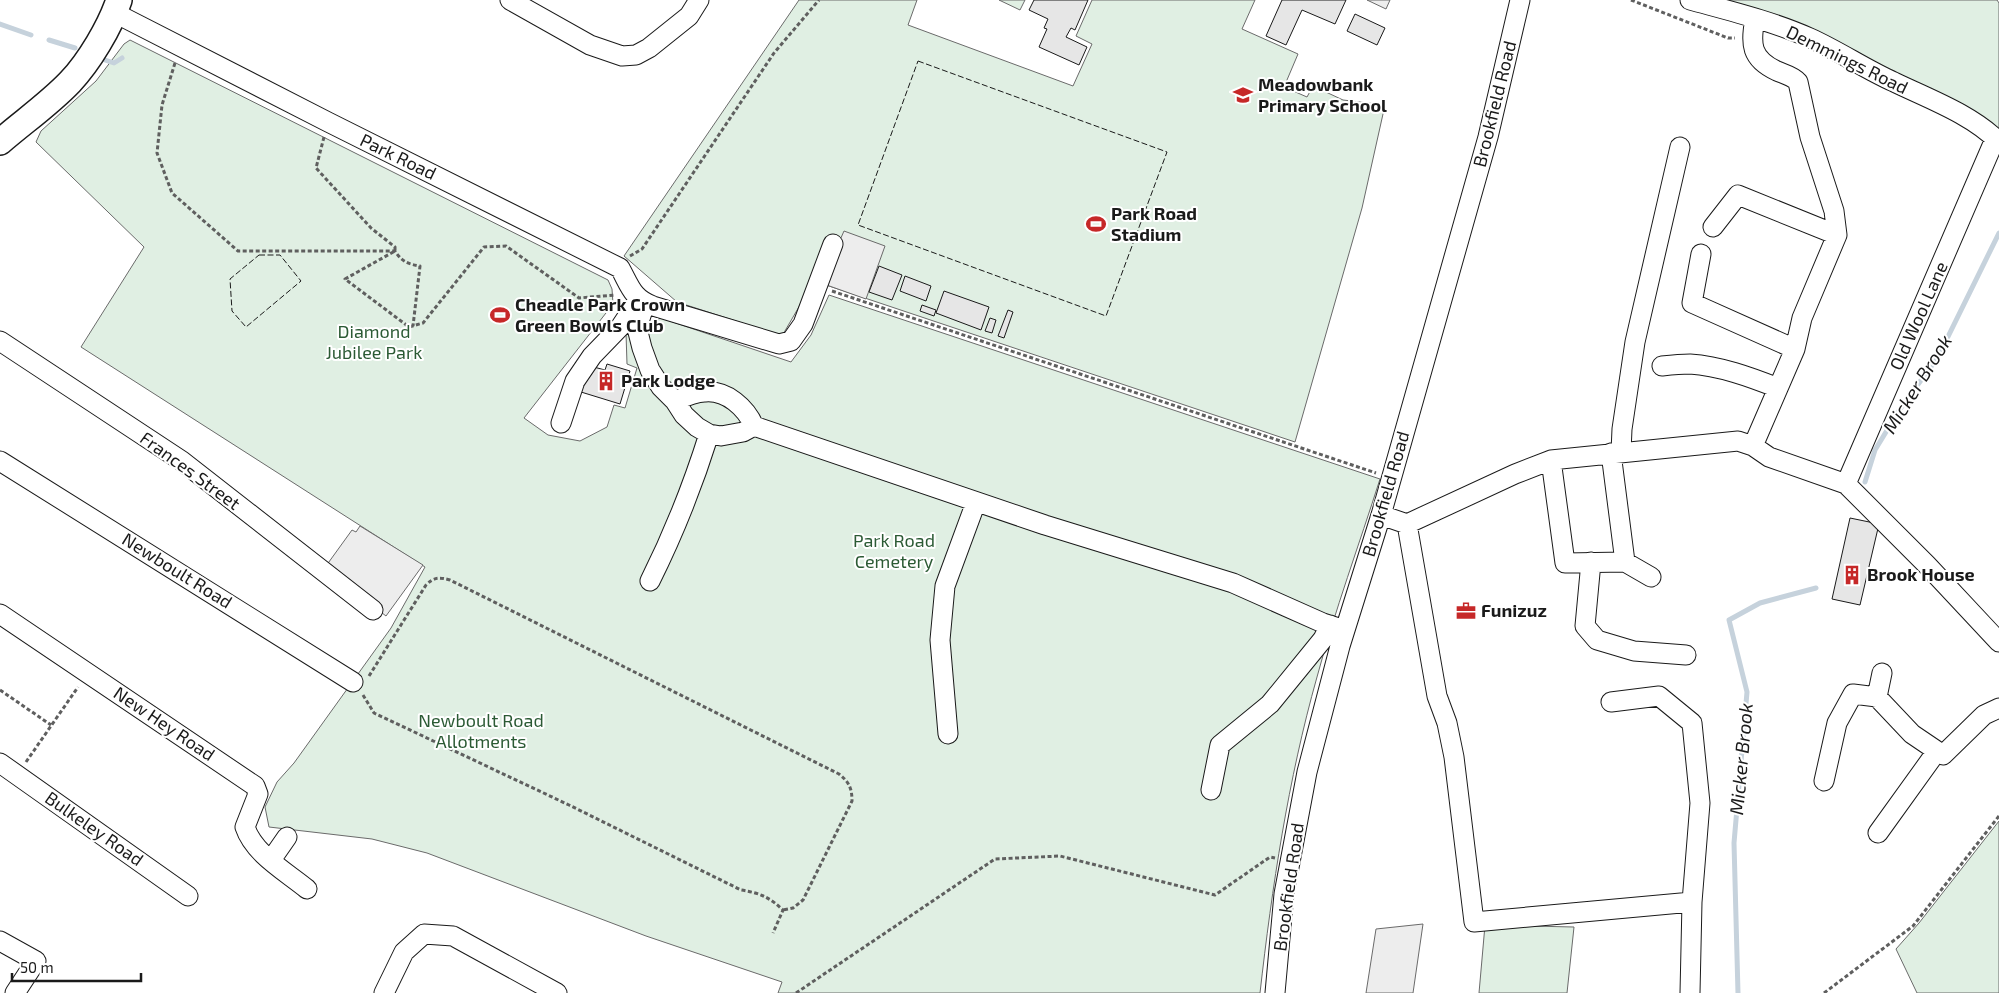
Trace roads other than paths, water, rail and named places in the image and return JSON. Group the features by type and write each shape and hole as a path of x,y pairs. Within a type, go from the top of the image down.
{"main road":[{"path":"0,142 70,81 95,48 117,6"}],"street":[{"path":"510,0 590,45 622,56 636,55 649,48 689,16 699,0"},
{"name":"Brookfield Road","path":"1275,993 1284,894 1337,628 1380,515 1391,478 1488,138 1520,0"},
{"name":"Demmings Road","path":"1690,0 1755,19 1809,38 1886,79 1958,113 1997,141"},
{"name":"Park Road","path":"117,6 180,45 328,122 620,268 639,299"},
{"path":"1753,446 1795,349 1802,318 1837,234 1834,211 1810,137 1798,82 1795,78 1771,68 1759,58 1753,48 1751,38 1755,19"},
{"name":"Old Wool Lane","path":"1854,491 1997,141"},
{"path":"1625,562 1616,452 1622,429 1635,342 1680,147"},
{"path":"1713,227 1738,195 1837,234"},
{"path":"639,299 668,310 779,344 792,342 803,324 833,244"},
{"path":"1701,254 1692,303 1795,349"},
{"path":"639,299 637,328 650,370 684,415 697,428 709,434 721,436 733,435 754,426"},
{"path":"561,423 575,382 592,356 621,326 639,299"},
{"name":"Frances Street","path":"0,341 182,461 373,610"},
{"path":"1662,366 1690,364 1712,367 1758,380 1778,388"},
{"path":"675,401 706,391 722,394 743,408 754,426 976,502 1233,583 1337,628 1323,639 1270,704 1220,745 1211,790"},
{"path":"650,581 680,518 709,434"},
{"path":"1380,515 1407,524 1515,474 1551,460 1738,441 1753,446 1769,457 1854,491 1999,642"},
{"path":"1551,460 1564,563 1625,562 1651,577"},
{"name":"Newboult Road","path":"0,461 356,686"},
{"path":"948,734 940,640 945,586 976,502"},
{"path":"1407,524 1437,696 1454,757 1474,922 1692,902"},
{"path":"1590,562 1586,626 1597,640 1634,650 1686,655"},
{"name":"New Hey Road","path":"0,614 255,786 258,794 245,827 250,840 307,889"},
{"path":"1877,697 1882,672"},
{"path":"1824,781 1837,723 1853,694 1877,697 1912,734 1944,755 1984,715 1999,708"},
{"path":"1611,702 1659,696 1692,722 1700,803 1692,902 1690,993"},
{"path":"1878,833 1937,751"},
{"name":"Bulkeley Road","path":"0,763 188,896"},
{"path":"271,860 287,837"},
{"path":"384,993 404,952 424,934 453,936 557,993"},
{"path":"0,942 36,961 14,993"}],"waterway":[{"path":"0,24 31,35"},
{"path":"49,40 75,48"},
{"path":"105,60 114,63 122,58"},
{"name":"Micker Brook","path":"1865,482 1875,450 1900,409 1938,357 1999,233"},
{"name":"Micker Brook","path":"1738,993 1734,843 1747,692 1729,620 1760,603 1816,588"}],"place":[{"name":"Meadowbank Primary School","path":"1243,95"},
{"name":"Park Road Stadium","path":"1096,224"},
{"name":"Cheadle Park Crown Green Bowls Club","path":"500,315"},
{"name":"Park Lodge","path":"606,381"},
{"name":"Brook House","path":"1852,575"},
{"name":"Funizuz","path":"1466,611"}],"park label":[{"name":"Diamond Jubilee Park","path":"374,342"},
{"name":"Park Road Cemetery","path":"894,551"},
{"name":"Newboult Road Allotments","path":"481,731"}]}
